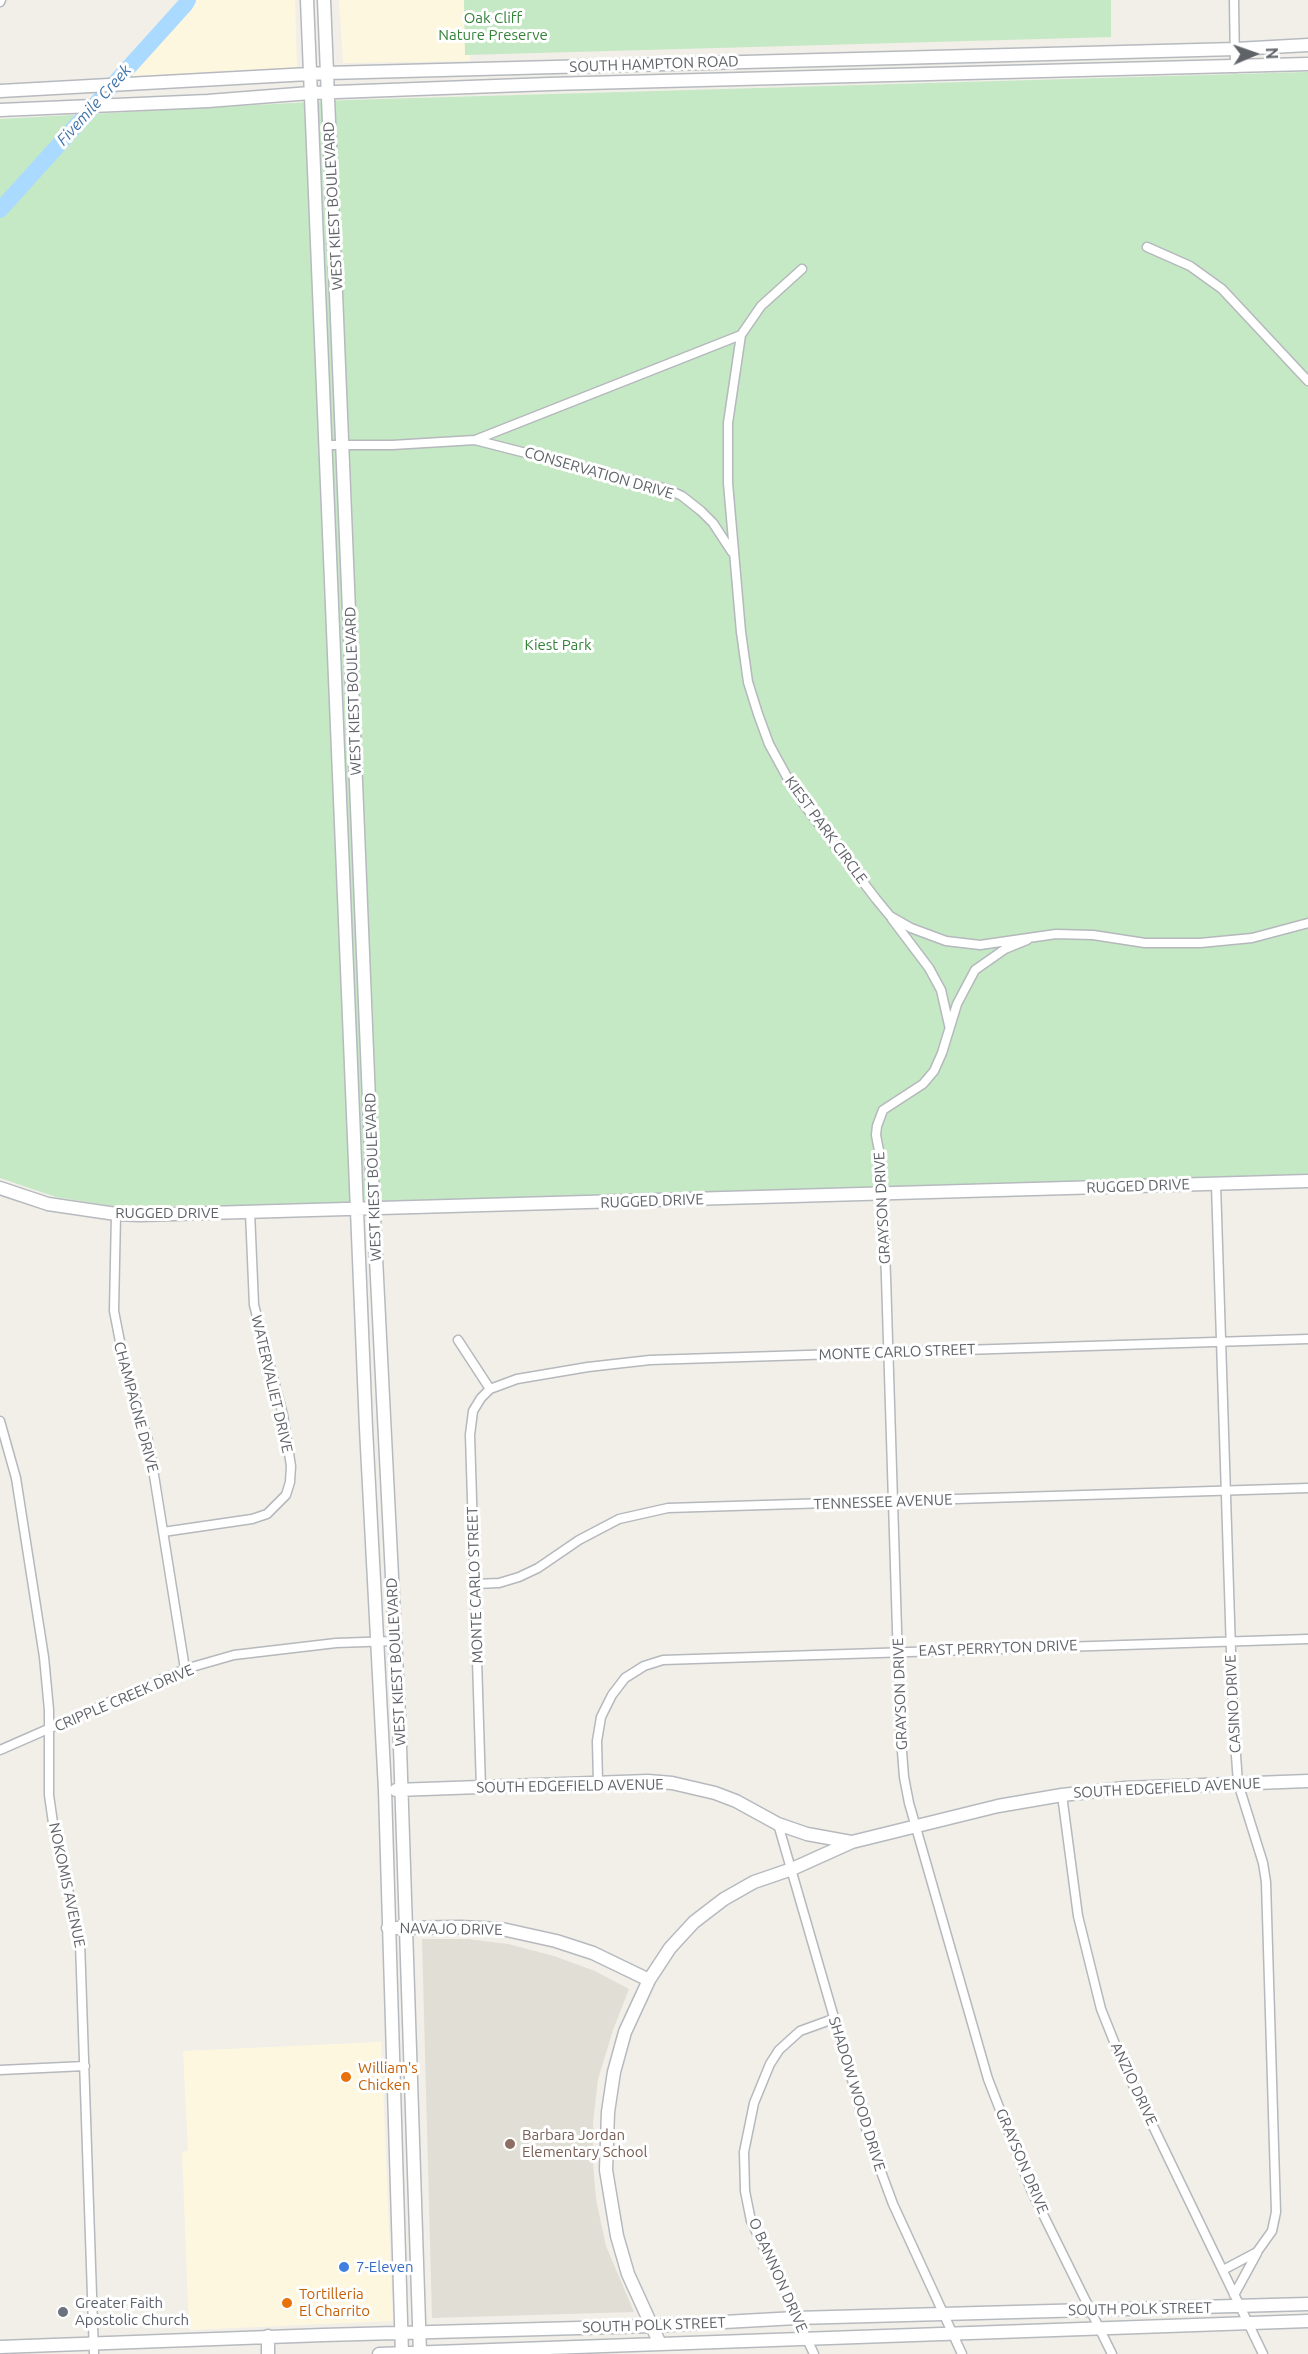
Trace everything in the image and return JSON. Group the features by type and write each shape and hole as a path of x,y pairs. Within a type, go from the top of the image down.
{"main road":[{"name":"WEST KIEST BOULEVARD","path":"307,0 366,1428 384,1790 402,2354"},
{"name":"WEST KIEST BOULEVARD","path":"324,0 374,1209 402,1790 420,2353"},
{"name":"SOUTH HAMPTON ROAD","path":"0,92 327,73 1236,49 1308,45"},
{"path":"939,56 939,75"},
{"name":"SOUTH HAMPTON ROAD","path":"0,110 208,101 328,92 549,84 1235,68 1308,64"},
{"path":"207,80 208,101"},
{"name":"RUGGED DRIVE","path":"0,1188 48,1204 116,1214 374,1209 1308,1181"},
{"path":"366,1428 384,1427"},
{"name":"SOUTH EDGEFIELD AVENUE","path":"384,1790 648,1781 693,1788 736,1801 778,1824 807,1834 852,1842"},
{"name":"SOUTH EDGEFIELD AVENUE","path":"662,2349 628,2274 617,2236 606,2170 606,2141 614,2072 625,2032 649,1980 670,1948 694,1922 724,1899 754,1882 792,1869 852,1842 998,1806 1062,1795 1125,1788 1308,1781"},
{"name":"NAVAJO DRIVE","path":"388,1928 502,1929 556,1941 593,1953 649,1980"},
{"path":"392,2032 410,2031"},
{"path":"395,2137 413,2136"},
{"name":"SOUTH POLK STREET","path":"0,2347 94,2349 268,2336 652,2326 796,2318 1090,2309 1237,2301 1308,2304"},
{"name":"SOUTH POLK STREET","path":"379,2354 662,2349 806,2338 1308,2322"},
{"path":"268,2336 268,2354"}],"street":[{"path":"1234,0 1235,68"},
{"path":"1147,247 1190,266 1222,289 1308,381"},
{"name":"KIEST PARK CIRCLE","path":"802,269 761,306 741,335 728,423 728,483 748,682 769,744 787,777 806,806 890,916 928,935 963,944 980,945 1065,934 1092,935 1145,943 1200,944 1252,938 1308,923"},
{"name":"CONSERVATION DRIVE","path":"475,440 741,335"},
{"name":"CONSERVATION DRIVE","path":"324,445 392,445 475,440 667,489 682,496 701,511 713,523 734,554"},
{"name":"GRAYSON DRIVE","path":"890,916 929,968 941,990 949,1026"},
{"name":"GRAYSON DRIVE","path":"1027,940 1005,949 975,970 966,985 949,1026 942,1053 934,1071 923,1084 889,1104 879,1117 876,1135 881,1161 883,1194 904,1777 988,2079 1032,2192 1112,2354"},
{"name":"CASINO DRIVE","path":"1216,1184 1230,1641 1238,1783 1263,1863 1266,1882 1276,2212 1272,2230 1257,2252 1237,2301"},
{"name":"WATERVALIET DRIVE","path":"164,1532 252,1519 267,1514 286,1495 290,1482 291,1466 283,1415 254,1305 250,1212"},
{"name":"CHAMPAGNE DRIVE","path":"116,1214 114,1311 124,1362 149,1444 185,1669"},
{"name":"MONTE CARLO STREET","path":"481,1788 471,1423 473,1411 490,1389 517,1379 588,1367 650,1360 1308,1339"},
{"path":"458,1340 490,1389"},
{"name":"NOKOMIS AVENUE","path":"0,1421 16,1478 43,1646 48,1686 49,1795 53,1823 80,1942 94,2349"},
{"name":"TENNESSEE AVENUE","path":"475,1584 499,1583 519,1577 538,1569 598,1529 619,1519 668,1509 1308,1488"},
{"name":"EAST PERRYTON DRIVE","path":"598,1783 597,1741 601,1717 612,1695 625,1678 644,1666 680,1658 1308,1639"},
{"name":"CRIPPLE CREEK DRIVE","path":"0,1750 185,1669 234,1655 336,1643 394,1641"},
{"name":"ANZIO DRIVE","path":"1062,1795 1078,1916 1101,2008 1123,2064 1263,2354"},
{"name":"SHADOW WOOD DRIVE","path":"778,1824 870,2142 893,2204 962,2354"},
{"name":"O BANNON DRIVE","path":"814,2354 751,2221 743,2171 746,2130 761,2082 779,2050 800,2031 833,2019"},
{"path":"0,2070 85,2066"},
{"path":"1223,2270 1257,2252"}],"shaded area":[{"path":"185,0 295,0 297,70 109,77 168,25"},
{"path":"339,0 467,0 470,61 343,63"},
{"name":"Barbara Jordan Elementary School","path":"422,1939 468,1939 508,1944 554,1956 595,1971 629,1989 598,2079 593,2123 593,2164 596,2199 606,2246 634,2312 432,2318"},
{"path":"381,2042 393,2321 189,2330 182,2152 188,2151 183,2051"}],"green space":[{"name":"Oak Cliff Nature Preserve","path":"464,0 1111,0 1111,37 465,55"},
{"name":"Kiest Park","path":"1308,72 1308,1174 379,1203 181,1206 112,1206 56,1197 0,1178 0,119 348,100"}],"waterway":[{"name":"Fivemile Creek","path":"0,210 188,0"}],"place":[{"name":"William's Chicken","path":"346,2077"},
{"name":"Barbara Jordan Elementary School","path":"510,2144"},
{"name":"7-Eleven","path":"344,2267"},
{"name":"Tortilleria El Charrito","path":"287,2303"},
{"name":"Greater Faith Apostolic Church","path":"63,2312"}]}
